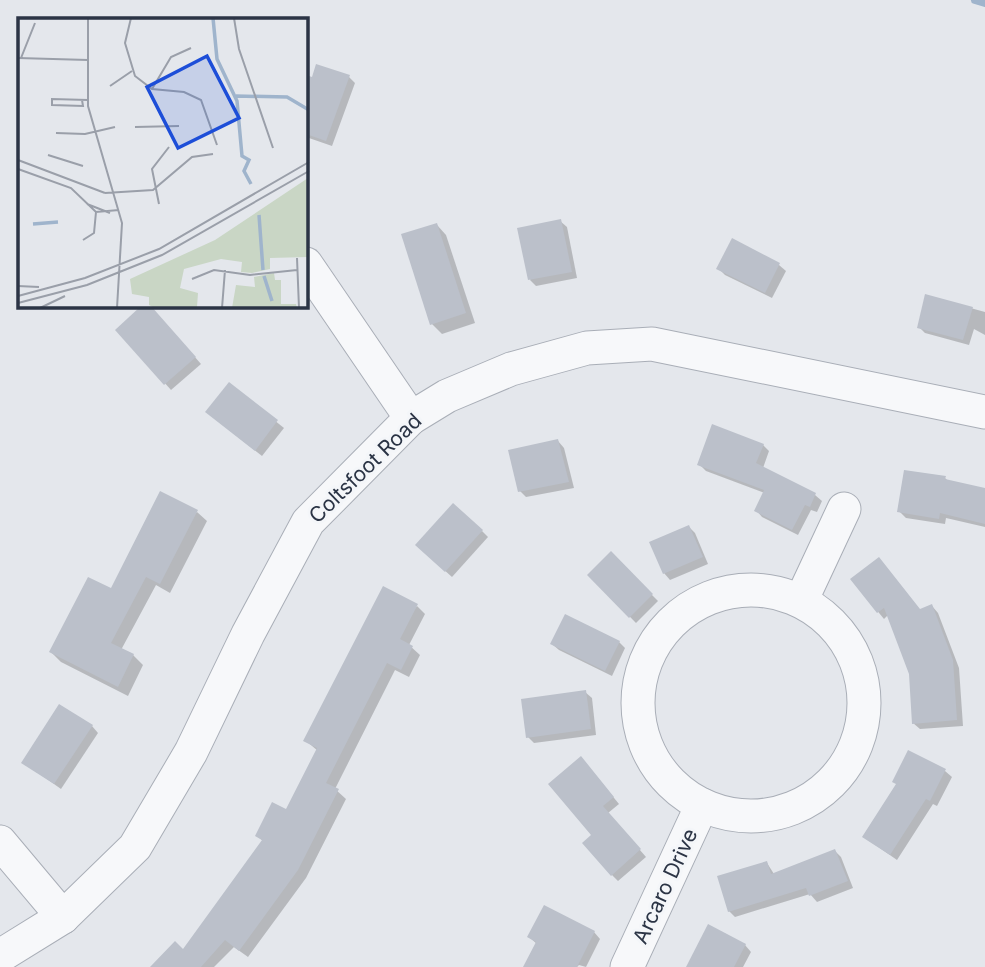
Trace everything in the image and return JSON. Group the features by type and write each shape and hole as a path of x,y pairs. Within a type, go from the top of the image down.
{"street":[{"path":"308,267 411,418"},
{"name":"Coltsfoot Road","path":"0,957 63,917 135,847 191,752 248,634 307,522 411,418 447,396 511,369 587,348 652,344 985,412"},
{"path":"801,601 844,509"},
{"name":"Arcaro Drive","path":"758,590 780,593 801,601 819,612 835,627 849,645 858,665 863,686 864,709 861,731 853,751 826,787 809,800 789,809 745,816 702,805 667,778 654,761 645,740 639,697 642,675 650,654 662,635 677,619 694,605 714,596 758,590"},
{"name":"Arcaro Drive","path":"627,967 702,805"},
{"path":"0,842 63,917"}],"building":[{"path":"316,64 350,75 326,141 308,135 308,76 312,77"},
{"path":"561,219 572,272 528,280 517,228"},
{"path":"437,223 466,313 430,325 401,234"},
{"path":"732,238 780,263 765,293 716,269"},
{"path":"925,294 973,307 963,340 917,328"},
{"path":"139,308 153,308 196,357 164,385 115,330"},
{"path":"229,382 278,420 255,451 205,412"},
{"path":"712,424 764,444 756,463 816,493 810,507 805,505 792,530 754,511 764,490 697,465"},
{"path":"558,439 569,482 518,492 508,450"},
{"path":"904,470 946,476 945,479 985,488 985,524 940,513 939,519 897,512"},
{"path":"160,491 198,510 160,584 146,577 111,643 134,654 118,687 49,652 88,577 111,588"},
{"path":"453,503 483,530 445,572 415,545"},
{"path":"689,525 703,557 663,574 649,542"},
{"path":"611,551 653,594 629,618 587,575"},
{"path":"879,557 920,609 932,604 953,660 957,720 912,724 909,674 884,608 877,613 850,579"},
{"path":"383,586 418,604 400,639 413,646 401,670 387,663 326,783 339,789 298,870 239,951 225,940 201,967 150,967 175,941 183,949 262,840 255,836 272,802 286,809 317,748 303,741"},
{"path":"565,614 620,641 605,671 550,644"},
{"path":"586,690 591,729 526,738 521,699"},
{"path":"59,704 93,725 54,784 21,763"},
{"path":"908,750 946,769 930,801 926,799 890,855 862,837 896,784 892,782"},
{"path":"581,756 614,797 603,806 641,849 611,876 582,843 591,835 548,784"},
{"path":"835,849 848,881 809,896 806,888 728,912 717,876 767,861 771,874"},
{"path":"544,905 595,931 577,967 523,967 536,942 527,937"},
{"path":"708,924 746,944 734,967 686,967"}],"waterway":[{"path":"975,0 985,3"}]}
